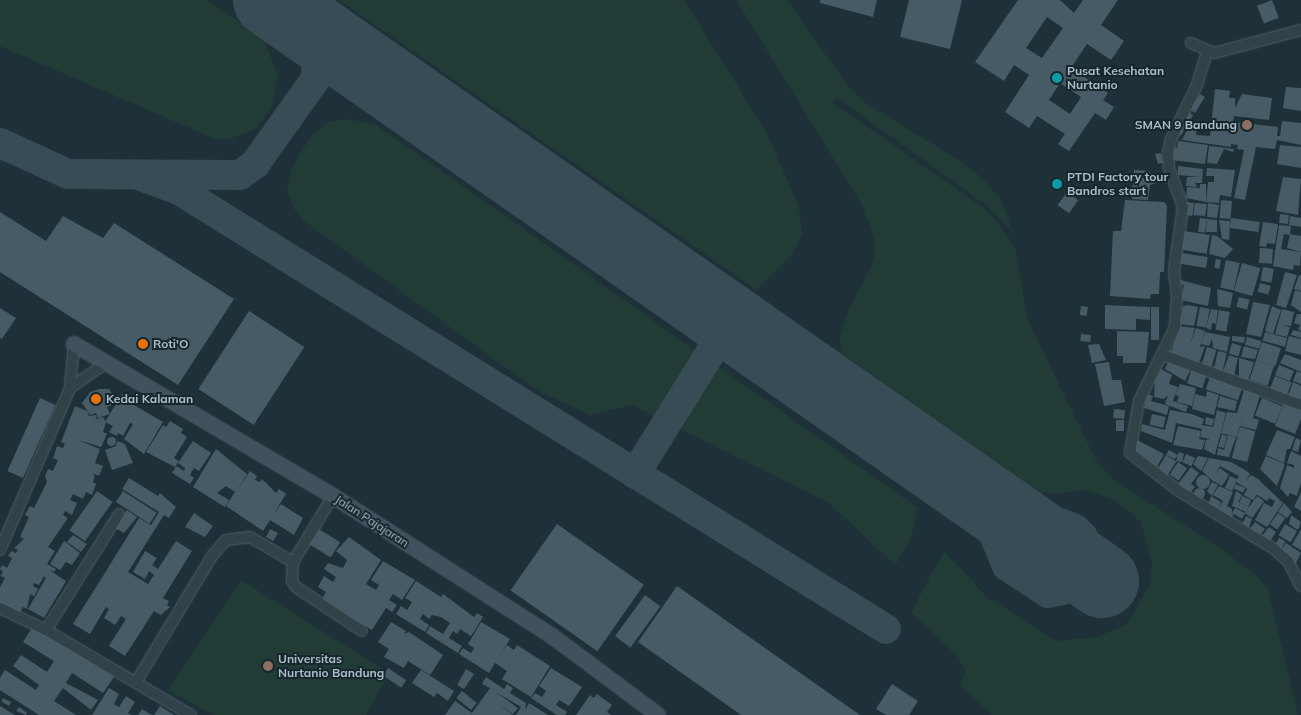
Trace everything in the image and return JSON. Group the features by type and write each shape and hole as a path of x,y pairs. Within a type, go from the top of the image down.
{"main road":[{"name":"Jalan Pajajaran","path":"74,344 333,496 552,636 658,715"}],"street":[{"path":"1191,43 1207,52 1229,52 1301,30"},
{"path":"1207,52 1197,85 1171,138 1168,153 1169,168 1183,207 1174,271 1175,327 1139,401 1130,453 1179,491 1274,549 1288,560 1301,586"},
{"path":"0,550 70,388 74,344"},
{"path":"1163,355 1301,405"},
{"path":"70,388 106,363"},
{"path":"333,496 293,562 292,581 296,587 362,631"},
{"path":"46,630 119,514"},
{"path":"136,682 212,556 226,540 250,537 293,562"},
{"path":"0,608 46,630 191,715"}],"green space":[{"path":"0,0 206,0 264,39 278,76 272,107 256,129 230,139 215,139 0,46"},
{"path":"339,0 684,0 765,130 799,206 802,234 792,255 757,290"},
{"path":"736,0 787,0 848,86 863,101 958,160 982,178 1001,200 1014,234 985,204 837,98 832,102 982,207 1000,226 1015,248 1028,321 1097,462 1113,479 1221,549 1256,576 1268,589 1298,715 992,715 960,686 965,672 959,658 911,612 944,551 987,597 1056,641 1098,637 1127,624 1150,584 1152,564 1141,522 1113,499 1083,490 1054,494 1033,490 841,353 840,335 847,313 874,260 874,237 862,205"},
{"path":"348,119 375,124 918,508 910,541 895,565 829,503 632,405 590,415 538,391 304,221 295,210 287,191 293,165 312,135 328,122"},
{"path":"241,580 389,673 366,715 214,715 168,690"}],"building":[{"path":"820,0 877,0 873,17 820,3"},
{"path":"909,0 962,0 950,49 900,37"},
{"name":"Pusat Kesehatan Nurtanio","path":"1018,0 1060,0 1074,13 1083,0 1118,0 1101,25 1124,41 1111,60 1087,44 1071,68 1108,93 1103,100 1114,107 1106,120 1095,113 1069,151 1058,144 1065,134 1037,116 1029,128 1005,112 1029,75 1014,65 1004,81 975,62","holes":["1047,17 1063,28 1042,58 1026,48","1060,83 1081,97 1070,114 1049,100"]},
{"path":"1272,0 1279,18 1264,23 1257,6"},
{"path":"1286,87 1301,88 1301,111 1283,108"},
{"path":"1215,89 1230,91 1229,98 1235,98 1235,108 1242,94 1272,98 1269,120 1234,116 1233,122 1278,127 1277,136 1280,136 1282,121 1301,123 1301,145 1277,140 1275,149 1256,147 1245,200 1234,198 1244,150 1237,149 1238,145 1231,144 1231,147 1182,140 1190,124 1198,125 1196,135 1210,136"},
{"path":"1200,94 1205,97 1195,113 1189,109"},
{"path":"1188,112 1193,115 1181,136 1176,133"},
{"path":"1178,141 1208,145 1205,164 1171,160 1172,148 1177,148"},
{"path":"1280,145 1301,147 1301,168 1277,164"},
{"path":"1209,146 1234,149 1233,152 1224,149 1217,164 1207,163"},
{"path":"1161,153 1163,163 1158,164 1155,154"},
{"path":"1178,166 1203,169 1202,183 1195,183 1197,187 1186,186 1187,177 1200,177 1178,175"},
{"path":"1207,168 1235,170 1231,197 1220,195 1219,203 1206,202 1208,182 1214,182 1214,176 1206,176"},
{"path":"1134,170 1149,171 1156,183 1150,185 1148,200 1132,199"},
{"path":"1283,177 1301,179 1298,215 1276,211"},
{"path":"1200,184 1206,184 1206,202 1186,198 1187,187 1200,188"},
{"path":"1067,192 1078,200 1069,213 1058,205"},
{"path":"1125,200 1164,202 1167,206 1164,272 1160,272 1159,294 1151,294 1150,299 1110,296 1113,231 1121,231"},
{"path":"1221,200 1232,201 1230,219 1219,218"},
{"path":"1186,202 1194,203 1192,216 1184,215"},
{"path":"1195,203 1207,204 1205,216 1193,215"},
{"path":"1208,203 1219,205 1217,218 1207,217"},
{"path":"0,212 46,241 63,216 103,238 114,223 234,299 178,385 0,272"},
{"path":"1280,214 1289,215 1288,224 1279,223"},
{"path":"1290,216 1301,218 1301,227 1289,225"},
{"path":"1200,218 1207,219 1205,233 1198,232"},
{"path":"1231,218 1260,222 1258,232 1230,228"},
{"path":"1207,219 1217,220 1217,232 1206,232"},
{"path":"1219,220 1230,221 1229,240 1222,239"},
{"path":"1263,222 1278,224 1275,244 1267,243 1266,247 1259,246"},
{"path":"1279,225 1291,226 1290,235 1284,234 1281,249 1301,252 1300,266 1294,265 1293,270 1273,266"},
{"path":"1184,231 1210,235 1207,254 1181,250"},
{"path":"1290,234 1301,236 1301,252 1287,248"},
{"path":"1212,235 1217,236 1233,249 1225,258 1209,254"},
{"path":"1260,248 1273,249 1272,264 1259,263"},
{"path":"1182,253 1208,257 1206,268 1180,264"},
{"path":"1216,259 1221,260 1219,269 1214,268"},
{"path":"1226,260 1240,263 1234,290 1220,287"},
{"path":"1242,263 1260,268 1252,296 1234,291"},
{"path":"1263,267 1274,269 1271,283 1261,281"},
{"path":"1285,272 1297,275 1286,308 1276,305"},
{"path":"1299,275 1301,276 1301,291 1294,289"},
{"path":"1180,280 1211,288 1208,306 1181,300 1184,285 1179,284"},
{"path":"1260,283 1271,286 1268,295 1258,292"},
{"path":"1217,289 1233,293 1230,308 1218,306"},
{"path":"1295,290 1301,292 1301,312 1291,305"},
{"path":"1239,297 1250,300 1247,310 1236,307"},
{"path":"1253,302 1270,305 1261,337 1246,334"},
{"path":"1105,305 1150,307 1150,320 1136,319 1136,330 1105,329"},
{"path":"1081,306 1088,307 1087,316 1080,315"},
{"path":"1183,306 1198,307 1194,326 1180,324"},
{"path":"1272,306 1281,310 1273,334 1265,331"},
{"path":"1151,307 1159,307 1159,340 1151,340"},
{"path":"1200,307 1210,309 1206,328 1196,326"},
{"path":"0,308 16,318 2,339 0,338"},
{"path":"1211,309 1218,310 1216,324 1212,323 1211,330 1206,328"},
{"path":"1282,309 1294,312 1291,326 1282,325 1290,327 1287,337 1275,334"},
{"path":"1219,310 1230,312 1226,332 1216,330"},
{"path":"249,311 304,347 254,425 198,389"},
{"path":"1297,314 1301,314 1301,331 1298,330 1300,325 1294,323"},
{"path":"1180,326 1195,328 1189,347 1196,328 1205,331 1200,347 1205,346 1199,363 1170,355"},
{"path":"1293,330 1301,332 1301,338 1291,335"},
{"path":"1117,331 1149,332 1146,363 1123,363 1123,356 1117,356"},
{"path":"1205,332 1230,337 1227,352 1213,348 1212,339 1209,346 1201,344"},
{"path":"1265,332 1287,338 1285,347 1263,341"},
{"path":"1081,334 1091,335 1090,342 1080,341"},
{"path":"1232,336 1245,337 1244,343 1232,341"},
{"path":"1289,336 1301,339 1301,355 1285,351"},
{"path":"1247,337 1261,341 1259,349 1245,345"},
{"path":"1262,342 1281,348 1275,366 1256,360"},
{"path":"1232,343 1242,346 1238,356 1229,354"},
{"path":"1099,344 1106,360 1092,363 1088,345"},
{"path":"1244,346 1258,350 1255,359 1241,357"},
{"path":"1207,347 1217,350 1211,369 1201,366"},
{"path":"1218,351 1227,353 1222,373 1213,371"},
{"path":"1285,354 1301,360 1301,372 1280,363"},
{"path":"1229,355 1238,358 1234,375 1229,376 1222,374"},
{"path":"1239,358 1254,362 1248,381 1239,378"},
{"path":"1169,360 1190,371 1185,381 1165,369"},
{"path":"1256,360 1274,366 1268,386 1250,380"},
{"path":"1109,362 1112,380 1121,380 1125,402 1104,406 1095,364"},
{"path":"1279,365 1294,371 1290,381 1275,375"},
{"path":"1192,368 1207,373 1202,388 1187,383"},
{"path":"1161,369 1172,375 1169,384 1178,387 1173,401 1188,406 1186,412 1165,404 1168,395 1164,399 1154,397 1155,380"},
{"path":"1297,371 1301,373 1301,384 1293,381"},
{"path":"1211,374 1243,385 1238,400 1206,389"},
{"path":"1275,376 1292,383 1285,399 1269,392"},
{"path":"1293,382 1301,386 1301,404 1287,399"},
{"path":"1180,384 1196,388 1192,406 1177,402 1179,396 1175,395"},
{"path":"1245,387 1261,392 1253,418 1259,420 1256,430 1240,426 1243,414 1237,437 1221,433 1227,412 1237,413"},
{"path":"99,389 109,389 116,399 113,405 107,407 110,414 98,418 96,413 90,415 82,403 90,392"},
{"path":"1207,391 1219,395 1214,415 1192,409 1195,394 1206,397"},
{"path":"122,394 132,396 129,402 163,422 144,454 124,439 133,424 130,423 123,436 118,433 117,436 109,432 113,426 105,422"},
{"path":"1147,394 1153,396 1151,401 1169,406 1167,415 1144,408"},
{"path":"1220,396 1237,401 1235,411 1217,407"},
{"path":"40,398 56,405 23,478 7,471"},
{"path":"1262,398 1282,406 1275,424 1255,416"},
{"path":"1285,400 1301,406 1301,419 1295,434 1275,426"},
{"path":"75,406 87,411 89,416 96,415 97,418 94,419 98,419 100,423 98,418 103,417 106,422 103,432 107,434 101,447 78,440 100,449 95,463 103,466 99,476 92,473 95,476 93,482 96,484 92,495 86,492 83,499 73,494 70,500 77,503 72,515 65,511 63,515 68,518 48,547 55,551 47,564 56,569 54,572 49,570 66,581 44,618 28,609 46,578 44,576 39,585 34,583 33,586 38,589 34,596 30,594 27,609 23,607 19,615 0,606 0,587 5,578 0,576 3,572 0,569 2,565 7,568 12,558 8,556 11,551 16,553 18,550 14,548 24,539 20,537 29,517 25,515 30,506 34,508 47,482 45,476 48,469 53,471 58,460 53,458 57,446 63,448 65,444 61,442"},
{"path":"1114,409 1125,410 1124,419 1113,418"},
{"path":"1170,410 1192,414 1204,419 1202,425 1213,427 1217,410 1226,413 1215,455 1204,449 1206,440 1210,439 1200,437 1202,429 1176,423 1172,443 1141,431 1142,424 1165,430"},
{"path":"1152,414 1166,417 1163,428 1150,425"},
{"path":"1206,417 1214,419 1212,426 1205,424"},
{"path":"1116,420 1124,420 1124,431 1116,431"},
{"path":"170,421 183,429 181,433 187,437 174,458 179,461 175,467 146,452 163,425 166,427"},
{"path":"1178,426 1201,431 1199,439 1205,440 1202,450 1173,445"},
{"path":"1240,427 1255,431 1247,462 1232,458"},
{"path":"1277,430 1295,437 1290,449 1287,449 1284,463 1266,455"},
{"path":"1222,434 1227,436 1224,448 1218,447"},
{"path":"1228,435 1236,437 1229,457 1217,455 1218,448 1224,450"},
{"path":"111,437 115,441 111,445 107,441"},
{"path":"1296,438 1301,440 1298,452 1292,450"},
{"path":"1137,440 1164,454 1157,467 1135,451"},
{"path":"117,441 125,444 133,463 112,470 105,450 116,446"},
{"path":"193,441 211,453 199,471 194,468 190,475 194,478 190,484 172,473 176,466 184,471 185,468 178,463"},
{"path":"216,449 247,474 237,490 250,471 257,476 255,480 260,482 262,479 276,493 279,489 286,494 273,515 281,504 303,518 294,535 270,520 263,531 226,506 235,492 226,486 217,493 229,500 225,507 193,487"},
{"path":"1169,450 1178,455 1175,459 1166,455"},
{"path":"1291,451 1301,456 1301,483 1297,496 1290,493 1288,497 1280,488 1287,465 1294,468 1294,465 1287,463"},
{"path":"1179,452 1184,454 1182,462 1176,461"},
{"path":"1186,454 1195,458 1191,466 1182,462"},
{"path":"1166,455 1176,461 1167,477 1157,470"},
{"path":"1198,456 1208,458 1201,471 1193,464"},
{"path":"1266,456 1285,464 1277,486 1260,469"},
{"path":"1209,458 1231,462 1245,470 1250,474 1246,480 1251,475 1258,479 1283,503 1267,527 1255,520 1264,503 1272,507 1275,501 1269,498 1267,501 1236,482 1239,476 1220,466 1215,475 1220,468 1229,475 1222,486 1213,481 1202,471"},
{"path":"1178,462 1187,468 1179,481 1170,474"},
{"path":"1191,467 1199,473 1191,484 1195,487 1190,493 1178,484"},
{"path":"1203,475 1208,477 1210,482 1208,487 1203,489 1198,487 1196,482 1198,477"},
{"path":"1230,476 1237,479 1232,491 1225,488"},
{"path":"129,478 158,496 160,493 176,507 169,518 164,515 128,572 148,584 154,575 149,571 145,579 133,572 145,551 157,558 152,565 158,569 176,541 192,551 163,598 169,601 167,605 170,607 161,615 154,611 125,656 109,646 126,619 121,616 115,625 104,618 109,609 106,607 90,634 73,624 139,518 151,525 159,512 122,489"},
{"path":"1212,482 1218,485 1212,496 1207,491"},
{"path":"1236,484 1245,488 1243,493 1234,489"},
{"path":"1219,486 1233,492 1227,506 1232,509 1232,513 1235,508 1245,513 1242,519 1234,514 1231,518 1208,505 1211,496 1221,502 1219,507 1223,501 1213,495"},
{"path":"1199,487 1205,493 1199,499 1193,493"},
{"path":"1247,489 1257,494 1254,500 1244,495"},
{"path":"97,491 113,502 85,541 69,530"},
{"path":"123,491 157,513 149,524 116,502"},
{"path":"1236,491 1242,495 1238,502 1249,507 1246,512 1232,506"},
{"path":"1301,492 1301,511 1294,507"},
{"path":"1242,496 1251,500 1248,506 1239,502"},
{"path":"1257,496 1264,501 1252,518 1245,513"},
{"path":"1284,503 1292,512 1287,518 1278,512"},
{"path":"127,510 137,517 124,533 115,528"},
{"path":"194,513 213,526 205,537 185,527"},
{"path":"1278,513 1285,518 1277,530 1270,524"},
{"path":"1291,515 1301,522 1298,530 1289,524"},
{"path":"1246,516 1252,519 1249,527 1242,524"},
{"path":"1255,522 1265,529 1260,536 1250,529"},
{"path":"557,524 644,585 597,651 511,590"},
{"path":"1285,524 1297,531 1291,542 1278,535"},
{"path":"1269,527 1276,532 1269,543 1261,537"},
{"path":"270,529 278,533 273,541 266,537"},
{"path":"319,529 340,542 331,558 309,544"},
{"path":"1301,529 1301,550 1292,545"},
{"path":"73,535 87,544 81,552 67,542"},
{"path":"349,537 381,560 366,584 376,590 379,585 371,580 383,561 415,580 402,600 393,594 389,600 397,605 392,612 386,608 372,630 321,600 326,592 318,587 324,576 333,582 336,577 324,569 328,563 343,568 347,560 336,551"},
{"path":"1279,538 1285,541 1281,549 1275,546"},
{"path":"64,541 80,553 72,565 66,562 60,570 50,564"},
{"path":"1286,543 1301,553 1295,565 1280,551"},
{"path":"416,581 441,597 443,594 474,617 477,613 483,617 471,636 460,629 457,634 453,631 449,638 462,646 458,653 426,633 430,626 443,634 450,623 441,617 432,615 429,619 423,614 420,619 429,625 425,632 396,614 401,606 407,610 412,602 405,598"},
{"path":"677,586 860,715 741,715 638,642"},
{"path":"645,595 660,606 630,647 615,636"},
{"path":"391,622 406,631 404,634 409,632 443,655 430,675 408,661 404,668 384,657 389,649 378,642"},
{"path":"481,622 510,639 498,659 507,645 514,650 517,645 550,666 531,697 502,679 507,671 495,663 489,673 459,654 463,648 471,653 474,648 468,644"},
{"path":"33,626 114,677 103,693 72,673 66,683 98,700 91,710 63,688 54,701 76,715 39,715 0,690 0,678 5,670 36,690 39,685 13,666 21,655 47,672 54,661 23,642"},
{"path":"388,668 406,680 401,688 383,675"},
{"path":"551,668 582,687 569,706 559,700 556,705 567,712 565,715 557,715 531,698 535,693 542,697 546,691 539,686"},
{"path":"466,669 474,674 464,689 457,685"},
{"path":"421,670 454,691 448,701 437,693 434,697 412,683"},
{"path":"486,677 504,689 507,684 513,688 510,693 526,703 525,710 529,703 548,715 516,715 521,707 494,691 518,708 513,714 498,704 513,715 445,715 455,701 472,713 490,688 482,684"},
{"path":"892,684 918,701 909,715 886,715 876,709"},
{"path":"109,688 119,694 114,704 119,707 126,696 135,702 128,713 131,715 92,715"},
{"path":"462,691 477,703 471,710 456,698"},
{"path":"597,694 612,705 607,712 611,715 576,715 590,695 594,698"},
{"path":"3,698 11,702 9,706 1,702"},
{"path":"0,706 15,715 0,715"},
{"path":"160,706 174,715 154,715"},
{"path":"19,707 27,713 26,715 16,711"},
{"path":"142,709 152,715 138,715"}],"taxiway":[{"path":"304,24 320,47 315,77"},
{"path":"0,143 68,174 240,175 255,164 322,70 331,65 349,63 374,73"},
{"path":"138,175 179,190 886,629"},
{"path":"635,474 711,352 715,332 700,300"},
{"path":"711,352 725,335 759,342"},
{"path":"969,488 1014,515 1052,520 1075,529 1083,537 1086,545 1083,568 1076,578 1062,590 1048,593 1007,566 977,494"}],"runway":[{"path":"270,0 1102,581"}],"place":[{"name":"Pusat Kesehatan Nurtanio","path":"1057,78"},
{"name":"SMAN 9 Bandung","path":"1247,125"},
{"name":"PTDI Factory tour Bandros start","path":"1057,184"},
{"name":"Roti'O","path":"143,344"},
{"name":"Kedai Kalaman","path":"96,399"},
{"name":"Universitas Nurtanio Bandung","path":"268,666"}]}
